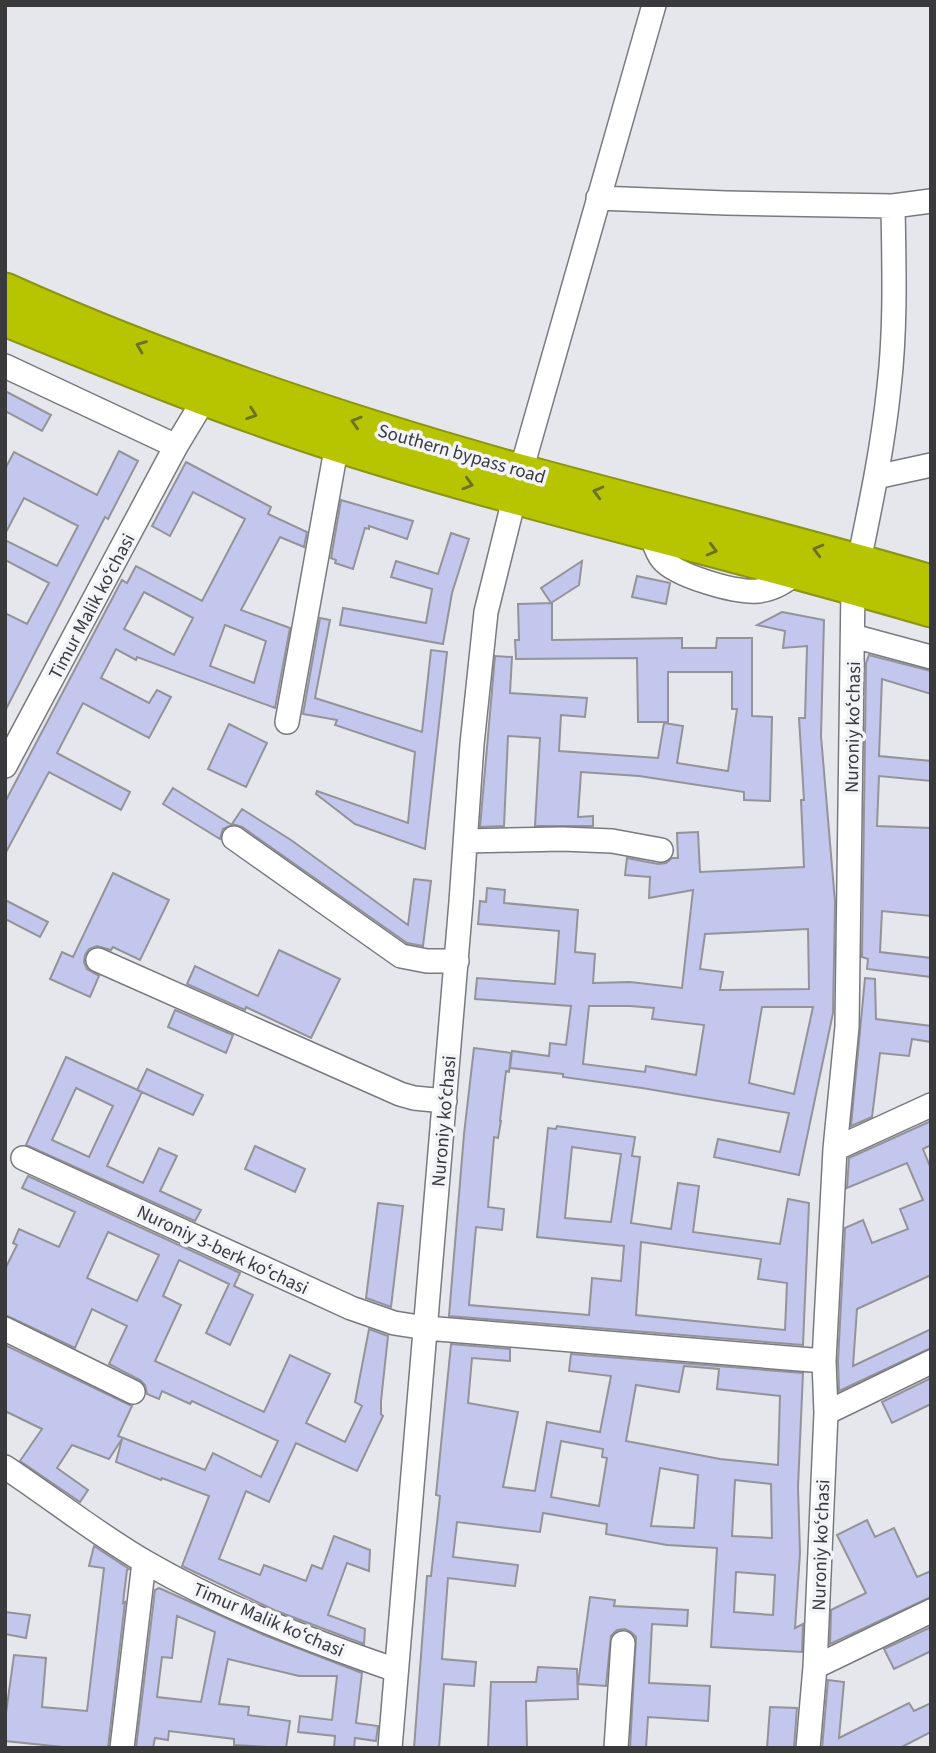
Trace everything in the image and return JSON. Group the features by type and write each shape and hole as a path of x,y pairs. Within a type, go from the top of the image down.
{"highway":[{"name":"Southern bypass road","path":"5,290 212,374 345,419 651,534 797,572 856,574 931,582"},
{"name":"Southern bypass road","path":"5,319 205,398 337,444 518,484 856,574 931,610"}],"street":[{"name":"Nuroniy koʻchasi","path":"390,1748 457,961 472,744 486,612 518,484 654,5"},
{"path":"598,198 726,204 893,206 931,201"},
{"name":"Nuroniy koʻchasi","path":"808,1748 815,1667 826,1413 824,1361 835,1149 847,1027 856,574 876,477 889,387 894,323 893,206"},
{"path":"5,366 176,446"},
{"name":"Timur Malik koʻchasi","path":"5,766 176,446 205,398"},
{"path":"287,722 337,444"},
{"path":"876,477 931,465"},
{"path":"853,636 931,657"},
{"path":"234,838 401,956 457,961"},
{"path":"466,841 600,840 662,850"},
{"path":"98,960 400,1094 445,1101"},
{"path":"835,1149 931,1105"},
{"name":"Nuroniy 3-berk koʻchasi","path":"23,1158 362,1312 394,1323 426,1328 824,1361"},
{"path":"5,1329 133,1392"},
{"path":"826,1413 931,1362"},
{"name":"Timur Malik koʻchasi","path":"5,1467 144,1562 192,1588 343,1652 396,1670"},
{"path":"122,1748 144,1562"},
{"path":"815,1667 931,1611"},
{"path":"616,1748 623,1643"}],"building":[{"path":"5,391 51,415 42,431 5,411"},
{"path":"119,451 138,461 108,519 105,517 5,711 5,613 27,624 49,583 5,560 5,540 57,566 78,526 24,498 5,534 5,469 14,452 97,495"},
{"path":"186,462 271,507 268,514 307,532 304,547 280,537 241,610 290,628 275,708 137,657 136,660 116,649 101,678 149,703 157,690 171,697 149,738 83,703 57,753 130,792 121,810 49,772 5,854 5,802 122,580 127,583 136,566 202,601 245,519 193,492 170,536 152,526","holes":["144,592 193,618 174,655 124,629","225,625 266,641 254,683 210,666"]},
{"path":"341,500 413,521 407,539 369,526 369,529 365,528 353,569 335,563 336,560 331,558"},
{"path":"451,533 469,539 452,593 443,644 340,625 343,608 426,623 432,589 391,577 396,561 438,574"},
{"path":"582,561 579,585 551,603 541,588"},
{"path":"637,576 670,583 666,604 632,597"},
{"path":"552,603 552,640 682,638 682,648 716,648 717,638 752,638 752,716 772,717 770,801 744,800 744,792 639,776 581,772 578,817 593,816 593,826 535,826 540,738 508,736 504,826 480,827 495,656 512,657 510,693 587,698 585,717 561,715 559,751 658,758 664,723 683,726 677,763 728,771 737,709 732,709 732,672 668,672 668,722 638,722 637,658 516,659 515,640 519,640 518,604"},
{"path":"782,612 824,620 821,736 835,902 833,1013 799,1175 714,1157 718,1139 780,1152 789,1113 563,1077 563,1074 510,1068 512,1051 549,1056 550,1043 566,1045 571,1006 475,999 477,978 555,984 559,931 478,924 480,901 486,902 487,888 505,890 504,903 578,910 575,952 595,954 593,983 630,982 682,988 693,890 649,898 650,877 625,875 627,858 666,863 672,858 678,858 677,833 698,832 700,872 804,867 801,800 804,800 799,718 805,718 807,646 783,648 785,631 757,625","holes":["808,929 809,989 720,990 723,972 700,969 705,934","589,1006 654,1008 652,1019 704,1025 696,1075 646,1066 645,1072 583,1064","762,1007 813,1007 794,1094 749,1083"]},
{"path":"320,618 330,620 315,698 422,732 431,650 447,652 425,849 355,824 316,794 317,791 408,823 415,752 335,725 337,720 303,714"},
{"path":"869,655 931,671 931,694 882,679 879,756 931,761 931,781 879,776 877,826 931,828 931,916 882,911 880,952 931,958 931,977 867,969 868,959 862,957 866,663"},
{"path":"229,724 267,743 246,787 208,769"},
{"path":"173,788 232,825 223,829 220,839 163,804"},
{"path":"242,809 291,840 408,925 414,879 431,881 423,946 407,943 242,827 232,824"},
{"path":"113,873 169,900 140,960 113,947 111,950 97,946 89,949 84,962 87,969 99,976 90,997 50,979 62,952 73,957"},
{"path":"5,900 48,922 40,937 5,919"},
{"path":"279,950 340,979 311,1038 246,1007 245,1010 187,984 195,966 258,996"},
{"path":"865,978 875,979 876,1019 931,1026 931,1042 912,1039 909,1056 880,1053 872,1117 851,1126"},
{"path":"175,1010 233,1035 226,1053 168,1027"},
{"path":"474,1048 511,1053 509,1072 506,1071 498,1138 494,1137 488,1207 504,1209 502,1230 476,1227 469,1305 589,1315 592,1278 621,1281 624,1246 537,1237 548,1128 556,1129 557,1126 635,1137 632,1156 640,1157 631,1223 671,1229 678,1183 699,1186 693,1232 780,1244 788,1199 809,1203 803,1345 449,1316","holes":["572,1147 621,1154 611,1222 565,1218","641,1242 761,1259 758,1279 787,1283 785,1330 636,1315"]},
{"path":"66,1057 142,1092 107,1166 143,1183 159,1148 177,1156 160,1191 201,1210 195,1221 26,1145","holes":["76,1088 113,1106 89,1157 52,1140"]},
{"path":"147,1069 203,1095 193,1115 137,1090"},
{"path":"931,1121 931,1145 923,1149 931,1169 931,1275 857,1309 853,1366 931,1329 931,1348 839,1391 838,1361 845,1228 863,1220 872,1243 908,1229 900,1209 923,1200 907,1163 847,1188 849,1158"},
{"path":"255,1146 305,1169 295,1192 245,1169"},
{"path":"28,1176 240,1273 234,1286 253,1295 230,1345 206,1333 229,1284 179,1260 163,1296 181,1305 155,1361 264,1412 290,1355 330,1374 306,1423 345,1442 362,1406 355,1402 369,1329 388,1336 381,1401 383,1416 357,1471 296,1443 269,1502 246,1491 219,1559 260,1575 264,1565 306,1581 312,1565 322,1569 334,1536 370,1550 369,1571 347,1563 328,1615 365,1629 364,1644 274,1610 182,1566 209,1496 116,1462 122,1439 109,1459 72,1445 57,1468 88,1490 80,1502 20,1461 42,1429 5,1411 5,1345 132,1406 118,1436 205,1470 213,1453 261,1477 278,1441 192,1401 190,1404 162,1391 159,1399 147,1394 145,1385 140,1380 109,1364 127,1326 92,1309 75,1348 5,1315 5,1269 17,1245 13,1243 19,1229 59,1247 75,1212 22,1188","holes":["108,1232 159,1255 137,1301 87,1278"]},
{"path":"378,1203 403,1206 391,1307 366,1298"},
{"path":"451,1344 510,1349 510,1361 472,1358 468,1403 518,1412 503,1487 535,1491 547,1422 600,1432 611,1376 569,1371 571,1354 803,1373 798,1487 800,1553 795,1628 803,1624 802,1652 711,1647 717,1548 667,1545 606,1534 607,1524 543,1513 540,1532 457,1522 453,1557 518,1565 515,1586 448,1578 442,1659 476,1662 474,1686 444,1684 439,1748 414,1748 427,1576 431,1576 440,1496 436,1495","holes":["684,1366 719,1369 717,1389 780,1396 778,1465 720,1459 626,1441 636,1385 679,1392","561,1441 603,1449 602,1457 607,1458 599,1506 551,1497","660,1468 698,1475 694,1528 651,1526","735,1480 771,1484 772,1538 732,1536","736,1572 775,1575 773,1615 734,1612"]},
{"path":"931,1378 931,1404 892,1423 882,1402"},
{"path":"867,1520 875,1537 894,1528 917,1577 931,1571 931,1597 830,1644 831,1610 866,1593 837,1535"},
{"path":"94,1546 129,1569 108,1748 73,1748 5,1741 5,1720 14,1655 46,1658 42,1707 87,1711 104,1568 89,1566"},
{"path":"159,1588 264,1635 362,1673 356,1723 378,1726 376,1741 355,1738 354,1748 334,1748 335,1736 298,1732 300,1716 332,1720 337,1676 299,1676 228,1659 219,1704 249,1707 248,1715 290,1721 286,1748 234,1745 234,1739 169,1731 168,1740 155,1738 153,1748 136,1748 155,1590","holes":["177,1616 215,1632 201,1702 157,1697 162,1657 172,1658"]},
{"path":"590,1597 615,1600 614,1606 688,1610 687,1626 652,1624 649,1683 710,1686 708,1721 648,1717 646,1748 630,1748 636,1637 625,1629 617,1630 611,1636 606,1686 578,1684"},
{"path":"5,1612 30,1615 26,1638 5,1634"},
{"path":"931,1627 931,1651 894,1669 884,1649"},
{"path":"538,1667 577,1669 578,1699 526,1701 527,1748 488,1748 491,1682 536,1682"},
{"path":"828,1680 844,1682 839,1738 909,1703 914,1711 931,1703 931,1732 900,1748 822,1748"},
{"path":"770,1707 797,1708 794,1748 767,1748"}]}
